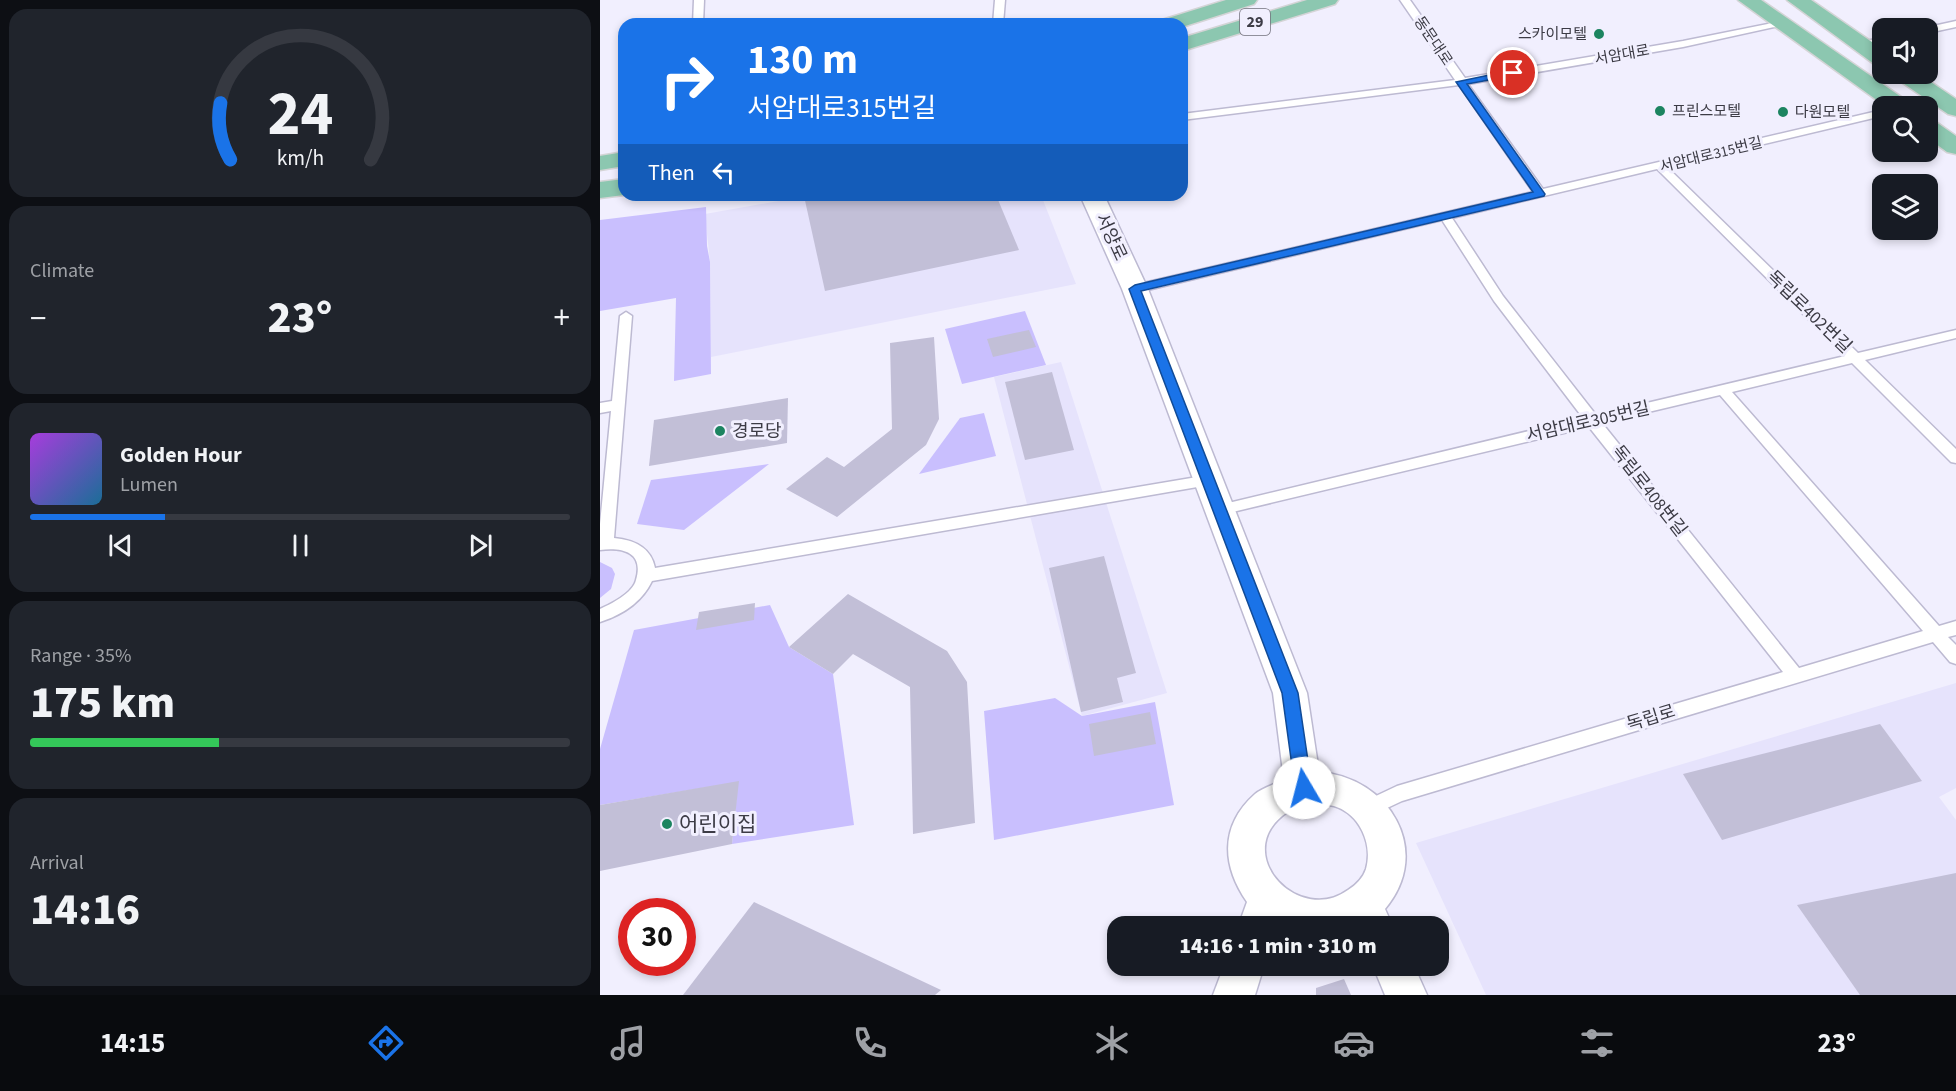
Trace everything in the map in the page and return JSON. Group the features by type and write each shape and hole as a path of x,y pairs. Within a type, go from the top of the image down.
{"main road":[{"name":"29","path":"1188,18 1247,0"},
{"name":"29","path":"1188,43 1328,0"},
{"path":"1748,0 1885,96"},
{"path":"1797,0 1872,51"},
{"path":"1920,84 1956,109"},
{"path":"1938,134 1956,147"},
{"path":"600,163 618,160"},
{"path":"600,189 618,188"}],"street":[{"name":"서양로","path":"1095,201 1135,289 1290,693 1304,788"},
{"path":"1302,916 1289,913 1263,914 1245,860 1246,837 1254,819 1266,805 1283,794 1304,788 1324,788 1344,793 1368,809 1379,823 1387,844 1387,866 1368,916"},
{"path":"1234,995 1241,976"},
{"path":"1397,976 1406,995"}],"lane":[{"path":"698,18 699,0"},
{"path":"998,18 1000,0"},
{"name":"동문대로","path":"1405,0 1461,82"},
{"name":"서암대로","path":"1461,82 1672,46 1783,24"},
{"path":"1938,28 1956,24"},
{"path":"1862,44 1872,42"},
{"path":"1188,116 1461,82 1540,194"},
{"name":"서암대로315번길","path":"1135,289 1872,115"},
{"name":"독립로402번길","path":"1660,167 1956,458"},
{"name":"독립로408번길","path":"1445,216 1498,298 1547,364 1594,420 1795,675"},
{"path":"600,616 622,605 635,594 647,568 643,558 635,550 622,544 603,544 626,316"},
{"name":"서암대로305번길","path":"1220,510 1956,334"},
{"path":"1723,390 1956,657"},
{"path":"600,408 618,405"},
{"path":"644,576 1209,480"},
{"name":"독립로","path":"1368,809 1397,794 1956,628"}],"shaded area":[{"path":"778,201 1043,201 1076,284 711,357 710,262 705,214"},
{"path":"706,207 707,246 710,262 711,374 674,381 676,298 600,311 600,220"},
{"path":"1025,311 1046,365 962,384 945,329"},
{"path":"1061,362 1167,693 1082,716 994,377"},
{"path":"984,413 996,456 919,474 960,418"},
{"path":"769,464 684,530 637,524 651,480"},
{"path":"600,562 612,568 615,574 611,589 600,598"},
{"path":"770,605 789,647 833,674 854,825 732,844 738,782 600,805 600,749 634,630"},
{"path":"1956,683 1956,788 1939,797 1956,820 1956,995 1486,995 1416,843"},
{"path":"1055,698 1082,716 1155,702 1174,805 994,840 984,711"}],"building":[{"path":"805,201 999,201 1019,250 825,291"},
{"path":"1029,330 1036,347 993,357 987,339"},
{"path":"934,337 939,419 926,445 837,517 786,489 827,457 844,467 892,429 890,343"},
{"path":"1052,372 1074,450 1025,460 1005,382"},
{"name":"경로당","path":"788,398 787,443 649,466 654,420"},
{"path":"1104,556 1136,673 1117,678 1123,702 1081,712 1049,568"},
{"path":"848,594 947,651 967,682 975,823 913,834 910,687 853,654 833,674 789,647"},
{"path":"755,603 754,620 696,630 699,612"},
{"path":"1150,712 1156,744 1094,756 1089,724"},
{"path":"1880,724 1922,781 1722,840 1683,774"},
{"name":"어린이집","path":"739,781 732,844 600,871 600,805"},
{"path":"1956,873 1956,995 1860,995 1797,905"},
{"path":"754,902 941,990 935,995 683,995"},
{"path":"1344,979 1351,995 1316,995 1316,988"}],"place":[{"name":"스카이모텔","path":"1599,34"},
{"name":"프린스모텔","path":"1660,111"},
{"name":"다원모텔","path":"1783,112"},
{"name":"경로당","path":"720,431"},
{"name":"어린이집","path":"667,824"}],"route":[{"path":"1304,788 1290,693 1135,289 1540,194 1461,82 1513,73"}]}
